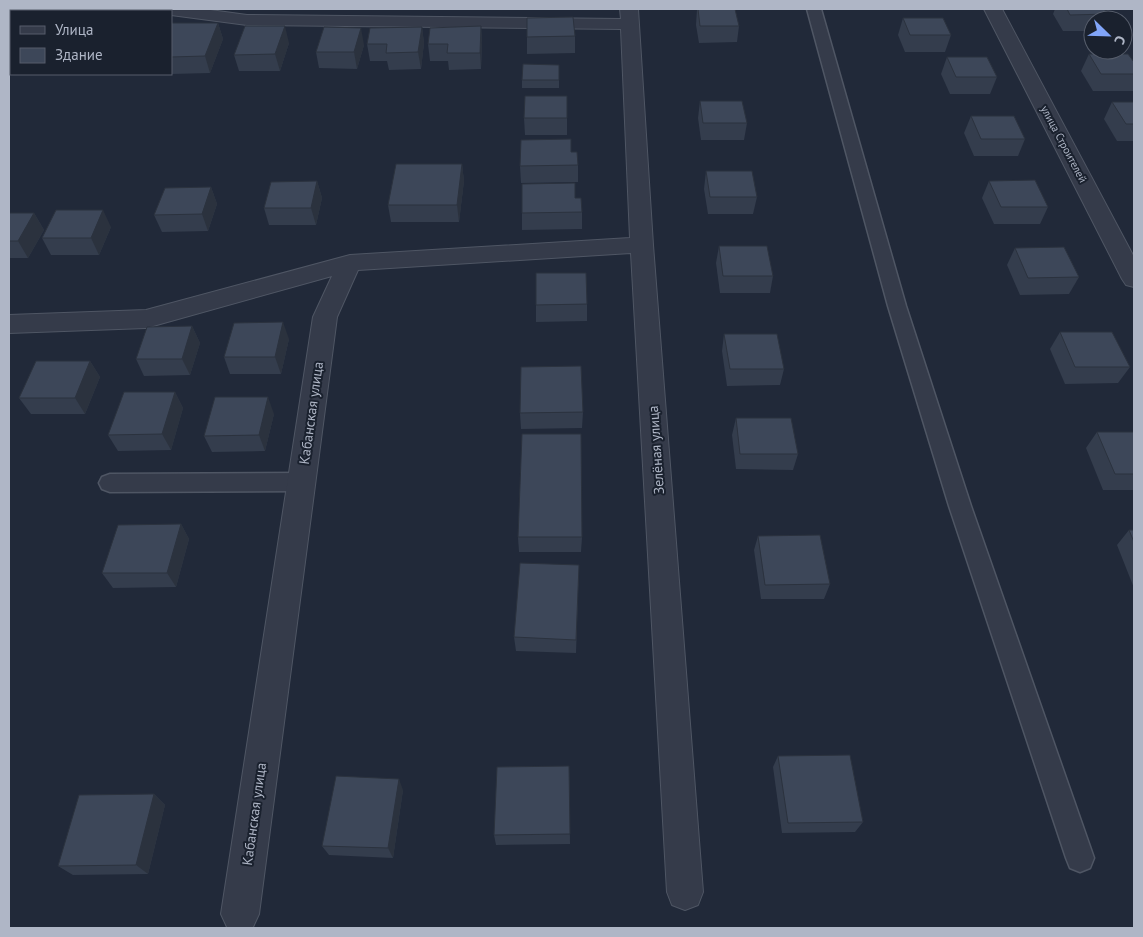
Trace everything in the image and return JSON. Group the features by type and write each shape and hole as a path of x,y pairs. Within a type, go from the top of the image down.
{"street":[{"path":"166,9 246,20 630,16"},
{"name":"улица Строителей","path":"993,9 1134,278"},
{"name":"Зелёная улица","path":"630,16 642,245 686,892"},
{"path":"9,324 146,319 350,263 642,245"},
{"name":"Кабанская улица","path":"240,914 325,317 350,263"}],"lane":[{"path":"814,9 897,306 960,506 1080,858"},
{"path":"110,484 302,482"}],"building":[{"path":"698,9 735,9 739,26 700,26"},
{"path":"1067,9 1105,10 1083,10 1083,15 1070,15"},
{"path":"573,17 575,36 527,37 527,18"},
{"path":"903,18 943,18 951,35 910,35"},
{"path":"172,23 218,23 205,56 172,57"},
{"path":"245,26 285,26 275,54 234,55"},
{"path":"481,26 480,53 447,53 448,44 428,44 430,28"},
{"path":"324,27 361,28 354,52 316,52"},
{"path":"422,27 418,52 386,53 387,44 367,44 370,28"},
{"path":"947,57 987,57 997,77 956,77"},
{"path":"1093,60 1132,60 1134,62 1134,74 1101,74"},
{"path":"523,64 559,65 559,80 522,80"},
{"path":"525,96 567,96 567,118 524,118"},
{"path":"700,101 742,101 747,123 703,123"},
{"path":"1112,102 1134,102 1134,124 1126,124"},
{"path":"971,116 1014,116 1025,139 981,139"},
{"path":"571,139 571,152 577,152 578,165 520,166 521,140"},
{"path":"396,164 462,164 457,205 388,205"},
{"path":"706,171 752,171 757,197 710,197"},
{"path":"1035,180 1048,207 1001,207 989,181"},
{"path":"317,181 311,208 264,208 271,182"},
{"path":"575,183 575,198 581,198 582,212 522,213 522,184"},
{"path":"211,187 202,214 154,215 165,188"},
{"path":"56,210 103,210 91,238 42,238"},
{"path":"9,213 34,213 18,241 9,241"},
{"path":"719,246 767,246 773,276 723,276"},
{"path":"1064,247 1079,277 1028,278 1015,248"},
{"path":"536,273 586,273 587,304 536,305"},
{"path":"283,322 275,357 224,357 234,323"},
{"path":"192,326 182,359 136,359 147,327"},
{"path":"1060,332 1112,332 1130,367 1075,367"},
{"path":"724,334 777,334 784,369 730,369"},
{"path":"36,361 90,361 75,398 19,398"},
{"path":"581,366 583,412 520,413 521,367"},
{"path":"124,392 175,392 162,434 108,435"},
{"path":"215,397 268,397 259,435 204,436"},
{"path":"736,418 791,418 798,454 740,454"},
{"path":"1097,432 1134,432 1134,474 1115,474"},
{"path":"522,434 581,434 582,537 518,537"},
{"path":"181,524 167,573 102,573 118,525"},
{"path":"1129,530 1134,530 1134,542"},
{"path":"820,535 830,584 765,585 758,536"},
{"path":"520,563 579,565 576,640 514,637"},
{"path":"850,755 863,822 788,823 778,756"},
{"path":"569,766 570,834 494,835 497,767"},
{"path":"336,776 399,779 388,848 322,846"},
{"path":"154,794 136,865 58,866 79,795"}]}
